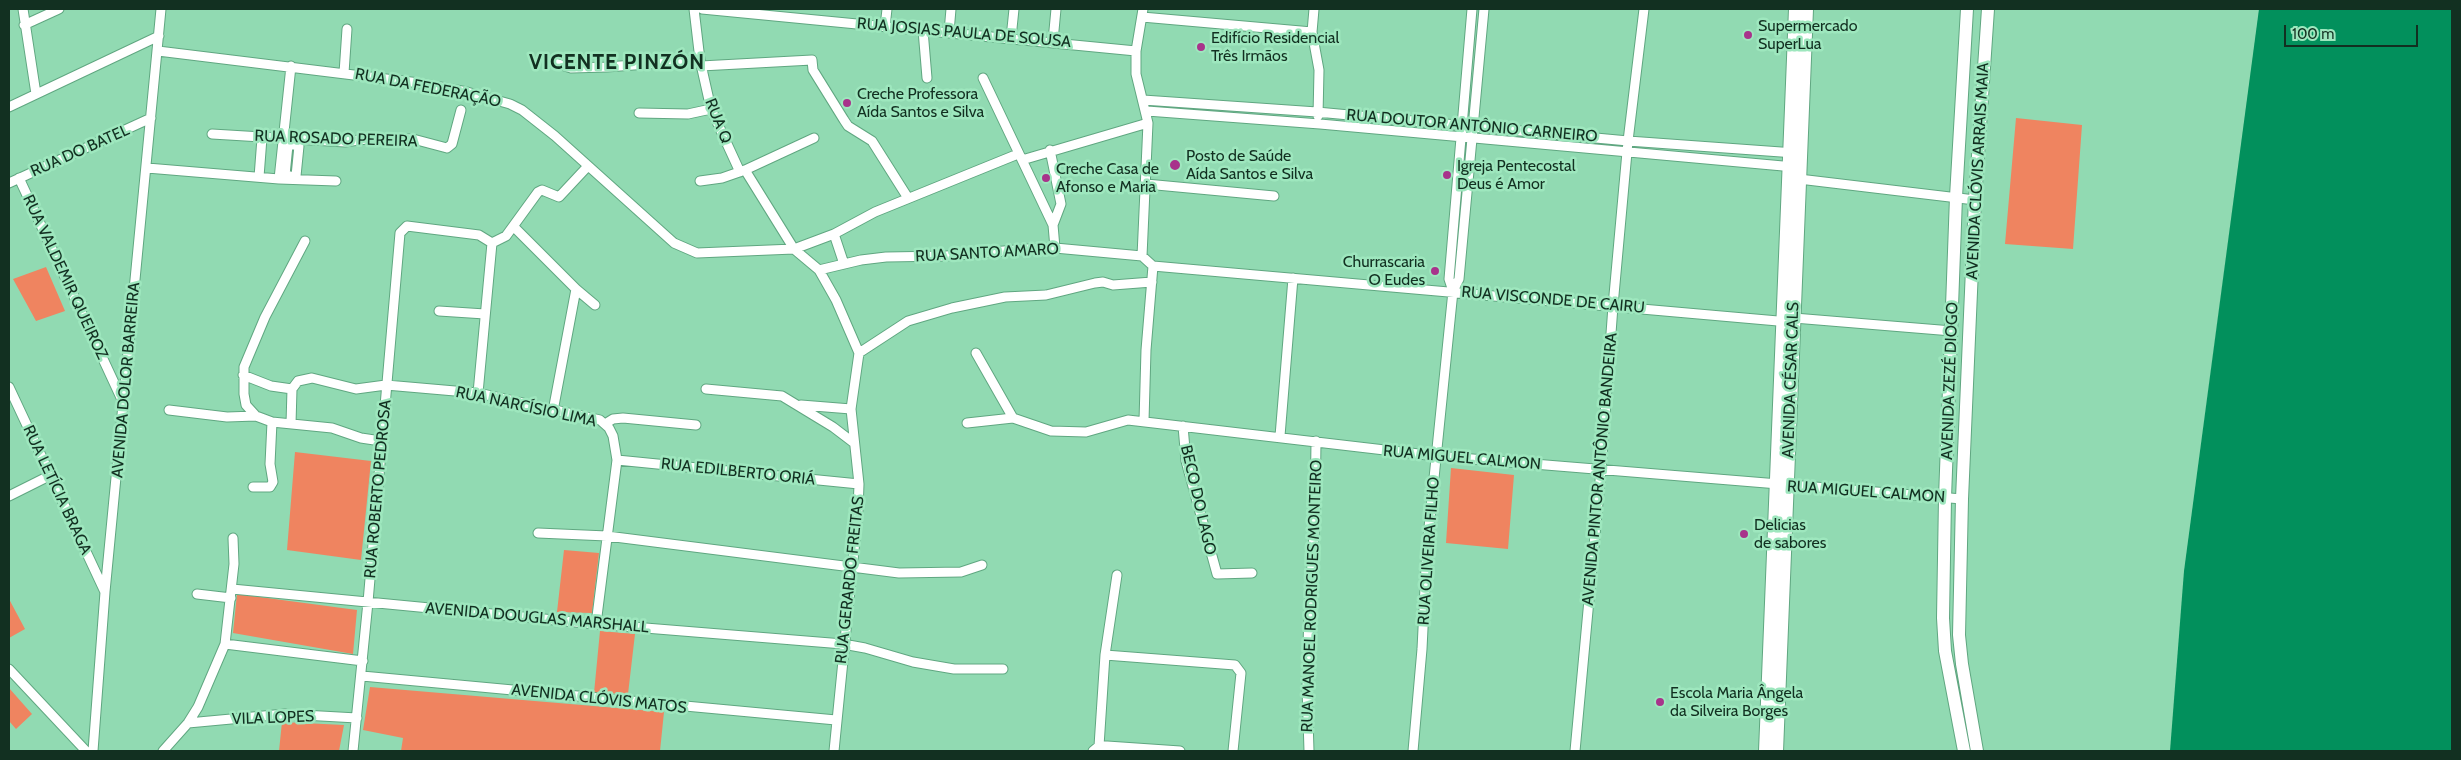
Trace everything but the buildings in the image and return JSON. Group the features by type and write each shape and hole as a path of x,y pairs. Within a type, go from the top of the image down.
{"main road":[{"name":"AVENIDA CÉSAR CALS","path":"1796,9 1796,164"},
{"name":"AVENIDA CÉSAR CALS","path":"1766,751 1782,485 1796,164 1806,9"},
{"name":"AVENIDA ZEZÉ DIOGO","path":"1964,751 1945,645 1945,498 1956,197 1967,9"},
{"name":"AVENIDA CLÓVIS ARRAIS MAIA","path":"1977,751 1960,643 1962,499 1975,200 1988,9"},
{"name":"AVENIDA CÉSAR CALS","path":"1776,751 1782,485"}],"street":[{"path":"22,9 36,94"},
{"path":"24,25 59,9"},
{"name":"AVENIDA DOLOR BARREIRA","path":"93,751 105,592 161,9"},
{"name":"RUA Q","path":"694,9 701,63 711,109 742,171 794,249 819,270"},
{"name":"RUA JOSIAS PAULA DE SOUSA","path":"702,9 752,11 885,27 1052,41 1136,51"},
{"path":"817,19 818,9"},
{"path":"885,27 886,9"},
{"path":"949,32 951,9"},
{"path":"1011,38 1014,9"},
{"path":"1052,41 1056,9"},
{"path":"1314,9 1312,32 1319,70 1317,112 1320,124"},
{"name":"RUA OLIVEIRA FILHO","path":"1453,291 1449,279 1472,9"},
{"name":"RUA OLIVEIRA FILHO","path":"1413,751 1422,649 1427,547 1453,291 1459,279 1484,9"},
{"name":"AVENIDA PINTOR ANTÔNIO BANDEIRA","path":"1575,751 1601,470 1627,151 1644,9"},
{"path":"1144,421 1146,350 1153,266 1142,256 1148,123 1147,111 1136,74 1136,51 1143,13 1312,32"},
{"path":"344,73 347,29"},
{"path":"922,30 927,78"},
{"path":"9,107 159,36"},
{"name":"RUA DA FEDERAÇÃO","path":"158,51 344,73 467,92 516,106 555,136 668,238 687,251 713,253 794,249"},
{"path":"552,62 571,68 607,68 812,60 814,64 813,70 848,126 872,141 908,198"},
{"path":"279,179 286,142 290,66"},
{"path":"983,78 1053,225"},
{"name":"RUA DOUTOR ANTÔNIO CARNEIRO","path":"1143,100 1342,114 1698,147 1796,164 1975,200"},
{"path":"639,113 688,114 711,109"},
{"name":"RUA ROSADO PEREIRA","path":"212,134 286,142 412,139 447,148 452,144 462,110"},
{"name":"RUA DOUTOR ANTÔNIO CARNEIRO","path":"1147,111 1461,136 1697,158 1796,164"},
{"path":"1341,126 1342,114"},
{"name":"RUA DO BATEL","path":"9,183 151,118"},
{"path":"1384,118 1384,130"},
{"path":"794,249 834,234 875,212 908,198 1020,157 1148,123"},
{"path":"259,177 262,138"},
{"path":"700,181 711,181 742,171 814,138"},
{"path":"299,180 303,141"},
{"path":"1697,158 1698,147"},
{"path":"1050,150 1060,204 1053,225 1054,248"},
{"path":"478,393 492,243 500,241 514,227 538,192 542,190 559,197 588,166"},
{"path":"147,168 279,179 336,181"},
{"path":"1458,170 1469,171"},
{"name":"RUA VALDEMIR QUEIROZ","path":"19,178 124,402"},
{"path":"1146,184 1274,196"},
{"path":"1455,209 1465,210"},
{"path":"514,227 576,289 596,305"},
{"name":"RUA ROBERTO PEDROSA","path":"353,751 362,676 399,238 404,228 479,235 492,243"},
{"path":"834,234 844,264"},
{"path":"256,416 246,405 243,371 265,318 305,241"},
{"name":"RUA SANTO AMARO","path":"819,270 886,257 946,256 999,250 1054,248 1142,256"},
{"name":"RUA VISCONDE DE CAIRU","path":"1153,266 1613,306 1952,331"},
{"path":"819,270 836,300 859,353 908,321 952,308 1004,296 1046,295 1095,283 1103,282 1113,285 1152,282"},
{"path":"1280,436 1293,278"},
{"path":"553,410 576,289"},
{"path":"439,311 486,314"},
{"name":"RUA GERARDO FREITAS","path":"834,751 843,644 858,510 858,484 851,409 859,353"},
{"path":"976,353 1013,418"},
{"path":"243,371 271,386 292,389 291,424"},
{"name":"RUA NARCÍSIO LIMA","path":"292,389 298,381 312,378 356,389 386,385 478,393 593,418 605,424"},
{"name":"RUA LETÍCIA BRAGA","path":"9,388 105,592"},
{"path":"706,389 775,394 798,405 854,443"},
{"path":"798,405 851,409"},
{"path":"169,410 228,417 256,416 272,422 332,428 361,438 381,441"},
{"path":"596,624 617,460 613,436 605,424 613,419 623,418 696,425"},
{"name":"RUA MIGUEL CALMON","path":"967,423 1013,418 1056,432 1086,432 1128,420 1144,421 1436,456 1962,499"},
{"path":"253,487 270,487 273,482 270,464 272,422"},
{"name":"BECO DO LAGO","path":"1183,426 1186,461 1216,574 1252,573"},
{"name":"RUA MANOEL RODRIGUES MONTEIRO","path":"1309,751 1307,687 1309,609 1315,519 1316,441"},
{"name":"RUA EDILBERTO ORIÁ","path":"617,460 858,484"},
{"path":"9,496 49,476"},
{"path":"538,533 607,536 899,573 946,573 968,570 982,565"},
{"path":"163,751 188,723 198,707 225,644 231,593 233,538"},
{"path":"1117,575 1096,749 1180,751"},
{"name":"AVENIDA DOUGLAS MARSHALL","path":"197,594 231,593 368,602 596,624 843,644 865,648 913,662 954,669 1003,669"},
{"path":"225,644 363,661"},
{"path":"1106,655 1235,665 1239,668 1240,680 1233,751"},
{"path":"9,669 86,751"},
{"name":"AVENIDA CLÓVIS MATOS","path":"362,676 836,720"},
{"name":"VILA LOPES","path":"188,723 285,714 357,718"}],"shaded area":[{"path":"2259,9 2452,9 2452,751 2170,751 2184,571"},
{"path":"2016,118 2082,125 2073,249 2005,244"},
{"path":"46,267 65,311 36,321 13,279"},
{"path":"295,452 371,461 361,560 287,550"},
{"path":"1451,468 1514,475 1508,549 1446,543"},
{"path":"564,550 599,553 592,613 557,612"},
{"path":"237,594 357,610 353,654 233,633"},
{"path":"9,599 25,629 9,638"},
{"path":"600,631 635,634 628,694 594,693"},
{"path":"370,687 664,712 660,751 401,751 403,738 363,730"},
{"path":"9,688 32,714 16,729 9,721"},
{"path":"282,722 344,725 339,751 279,751"}],"place":[{"name":"Supermercado SuperLua","path":"1748,35"},
{"name":"Edifício Residencial Três Irmãos","path":"1201,47"},
{"name":"Creche Professora Aída Santos e Silva","path":"847,103"},
{"name":"Posto de Saúde Aída Santos e Silva","path":"1175,165"},
{"name":"Igreja Pentecostal Deus é Amor","path":"1447,175"},
{"name":"Creche Casa de Afonso e Maria","path":"1046,178"},
{"name":"Churrascaria O Eudes","path":"1435,271"},
{"name":"Delicias de sabores","path":"1744,534"},
{"name":"Escola Maria Ângela da Silveira Borges","path":"1660,702"}],"district":[{"name":"VICENTE PINZÓN","path":"617,63"}]}
